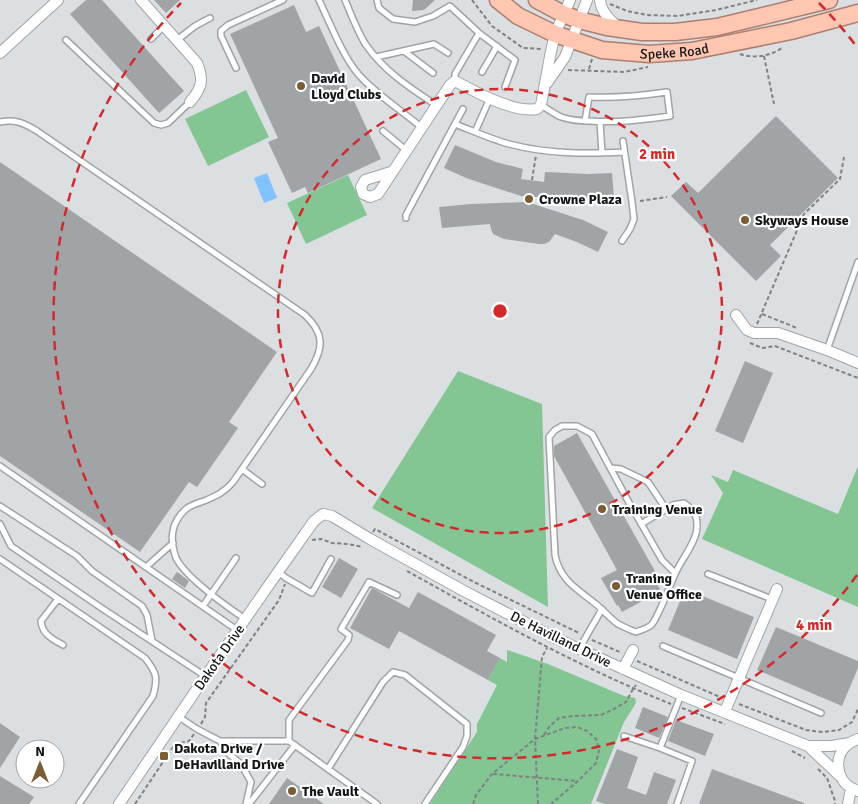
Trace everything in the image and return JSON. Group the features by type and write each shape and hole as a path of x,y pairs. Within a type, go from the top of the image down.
{"highway":[{"name":"Speke Road","path":"498,0 518,16 555,34 602,50 649,54 692,51 791,31 858,13"},
{"name":"Speke Road","path":"537,0 567,7 579,20 607,28 642,32 675,32 717,27 828,0"}],"street":[{"path":"0,53 58,0"},
{"path":"141,0 197,62 202,74 201,83 198,94 190,102"},
{"path":"545,86 566,57 587,0"},
{"path":"604,2 601,6 608,18 620,29"},
{"path":"391,172 450,85 455,81 490,98 523,109 537,109 541,105 555,34 567,7"},
{"path":"566,57 577,48 590,46"},
{"path":"736,315 747,330 754,333 778,333 858,363"},
{"name":"Dakota Drive","path":"119,804 245,620 282,575 314,521 323,514"},
{"name":"De Havilland Drive","path":"323,514 332,516 370,539 553,637 682,695 808,746 843,781 854,789"},
{"path":"725,711 774,594"},
{"path":"623,669 631,653"},
{"path":"841,777 838,768 839,756 844,748 854,741"},
{"name":"De Havilland Drive","path":"808,746 832,746 854,741"},
{"path":"848,804 854,789"}],"lane":[{"path":"236,68 221,36 221,31 228,24 283,0"},
{"path":"319,0 348,60 359,75 422,127"},
{"path":"344,0 365,44 380,64 436,105"},
{"path":"377,0 379,8 393,19 415,22 433,16 450,6 479,34 515,60 505,87"},
{"path":"177,40 195,26 210,18"},
{"path":"151,39 164,26"},
{"path":"455,81 455,74 479,34"},
{"path":"66,40 154,123 161,125 168,123 190,102"},
{"path":"376,57 434,44 448,53"},
{"path":"482,72 497,46"},
{"path":"404,51 433,73"},
{"path":"541,105 562,117 585,121 633,122 670,116 667,92 608,98 589,97 585,121"},
{"path":"475,132 490,98"},
{"path":"406,218 463,109"},
{"path":"0,122 16,121 26,124 37,131 305,315 317,329 321,347 318,357 233,482 218,495 187,508 173,528 173,550 183,569 211,594 245,620"},
{"path":"600,122 602,153"},
{"path":"455,124 507,143 537,149 572,153 624,152"},
{"path":"383,131 406,150"},
{"path":"622,241 634,219 623,141"},
{"path":"827,350 858,262"},
{"path":"641,524 673,505 684,503 693,510 698,527 652,625 636,632 618,624 575,588 557,566 549,437 555,430 562,426 577,426 592,434 641,524 662,560 675,574"},
{"path":"0,466 238,630"},
{"path":"611,468 621,469 648,482 666,509"},
{"path":"242,469 262,484"},
{"path":"0,506 77,556 92,570 142,606 147,615 152,641"},
{"path":"0,524 10,546 205,677"},
{"path":"146,567 172,543"},
{"path":"203,606 236,558"},
{"path":"0,559 146,658 154,669 156,684 152,696 78,804"},
{"path":"282,575 312,593 331,559"},
{"path":"708,574 774,594"},
{"path":"289,742 289,720 348,640 349,635 341,629 369,582 397,595"},
{"path":"58,598 41,621 41,626 45,634 63,646"},
{"path":"579,649 602,609"},
{"path":"663,646 821,713"},
{"path":"328,769 384,682 393,672 405,675 467,724 467,736 463,747 425,804"},
{"path":"660,748 682,695"},
{"path":"178,717 220,742 228,754 241,764 250,782 247,804"},
{"path":"624,736 692,761 676,804"},
{"path":"220,742 289,742 377,804"},
{"path":"247,804 295,746"}],"path":[{"path":"604,2 627,11 647,15 678,16 716,10 757,0"},
{"path":"736,51 747,56 764,56 778,51 787,42"},
{"path":"764,56 774,104"},
{"path":"532,180 537,149"},
{"path":"844,157 840,179 804,214 749,342 762,348 775,346 858,378"},
{"path":"632,202 667,197"},
{"path":"375,529 474,582 587,637 631,653 640,663 806,730 823,732 839,730 852,722 858,708"},
{"path":"312,540 321,539 332,543 362,547"},
{"path":"135,804 175,744 189,741 205,717 206,703 279,600 282,575"},
{"path":"538,804 535,739 542,657 553,637"},
{"path":"544,735 549,727 560,718 601,715 614,709 626,702 633,689 644,678"},
{"path":"473,804 476,795 492,774 535,739 564,728 577,727 588,731 596,739 599,750 596,763 551,804"},
{"path":"492,774 578,781"}],"green space":[{"path":"246,90 269,137 208,166 185,119"},
{"path":"348,175 367,215 306,244 287,203"},
{"path":"458,371 542,404 548,607 372,508"},
{"path":"858,466 858,607 702,539 723,493 711,475 728,482 733,470 838,514"},
{"path":"507,650 548,664 624,696 635,698 636,703 624,722 591,804 430,804 477,732 477,724 497,685 488,680 500,658 507,662"}],"water":[{"path":"267,173 277,198 264,203 254,178"}],"building":[{"path":"86,0 102,0 184,91 159,113 70,14"},
{"path":"154,0 180,0 166,13"},
{"path":"413,0 435,0 424,10 412,11"},
{"name":"David Lloyd Clubs","path":"294,5 306,32 319,26 381,159 308,193 305,187 292,193 268,142 278,138 230,34"},
{"name":"Skyways House","path":"776,116 838,178 770,245 781,256 756,281 671,196 686,182 698,193"},
{"path":"455,145 496,162 523,169 521,179 544,182 545,172 612,173 614,198 571,199 521,196 466,178 444,168"},
{"path":"0,162 277,352 229,422 238,428 197,487 189,482 140,552 0,456"},
{"path":"527,202 583,220 608,232 598,252 555,234 549,242 544,244 504,239 493,234 490,224 442,228 439,207"},
{"path":"745,361 773,373 743,443 715,431"},
{"name":"Training Venue","path":"577,433 656,573 652,575 661,591 622,612 601,578 617,570 554,456 554,446"},
{"path":"339,558 358,569 341,598 322,587"},
{"path":"177,572 189,581 185,588 172,579"},
{"path":"372,588 409,608 418,592 496,635 487,651 500,658 488,680 399,631 389,649 350,628"},
{"path":"685,589 754,617 737,659 668,630"},
{"path":"776,627 858,661 858,668 842,706 757,670"},
{"path":"643,707 668,717 659,738 635,728"},
{"path":"676,720 714,734 705,756 668,741"},
{"path":"0,723 20,737 15,739 15,745 0,768"},
{"path":"617,749 638,757 627,788 646,795 654,772 676,780 667,804 605,804 596,801"},
{"path":"712,769 804,803 804,804 699,804"},
{"path":"0,776 15,785 15,789 21,789 34,797 29,804 0,804"},
{"name":"The Vault","path":"287,778 324,804 269,804"}],"place":[{"name":"David Lloyd Clubs","path":"301,86"},
{"name":"Crowne Plaza","path":"529,199"},
{"name":"Skyways House","path":"745,220"},
{"name":"Training Venue","path":"602,509"},
{"name":"Traning Venue Office","path":"616,586"},
{"name":"Dakota Drive / DeHavilland Drive","path":"164,756"},
{"name":"The Vault","path":"292,791"}]}
